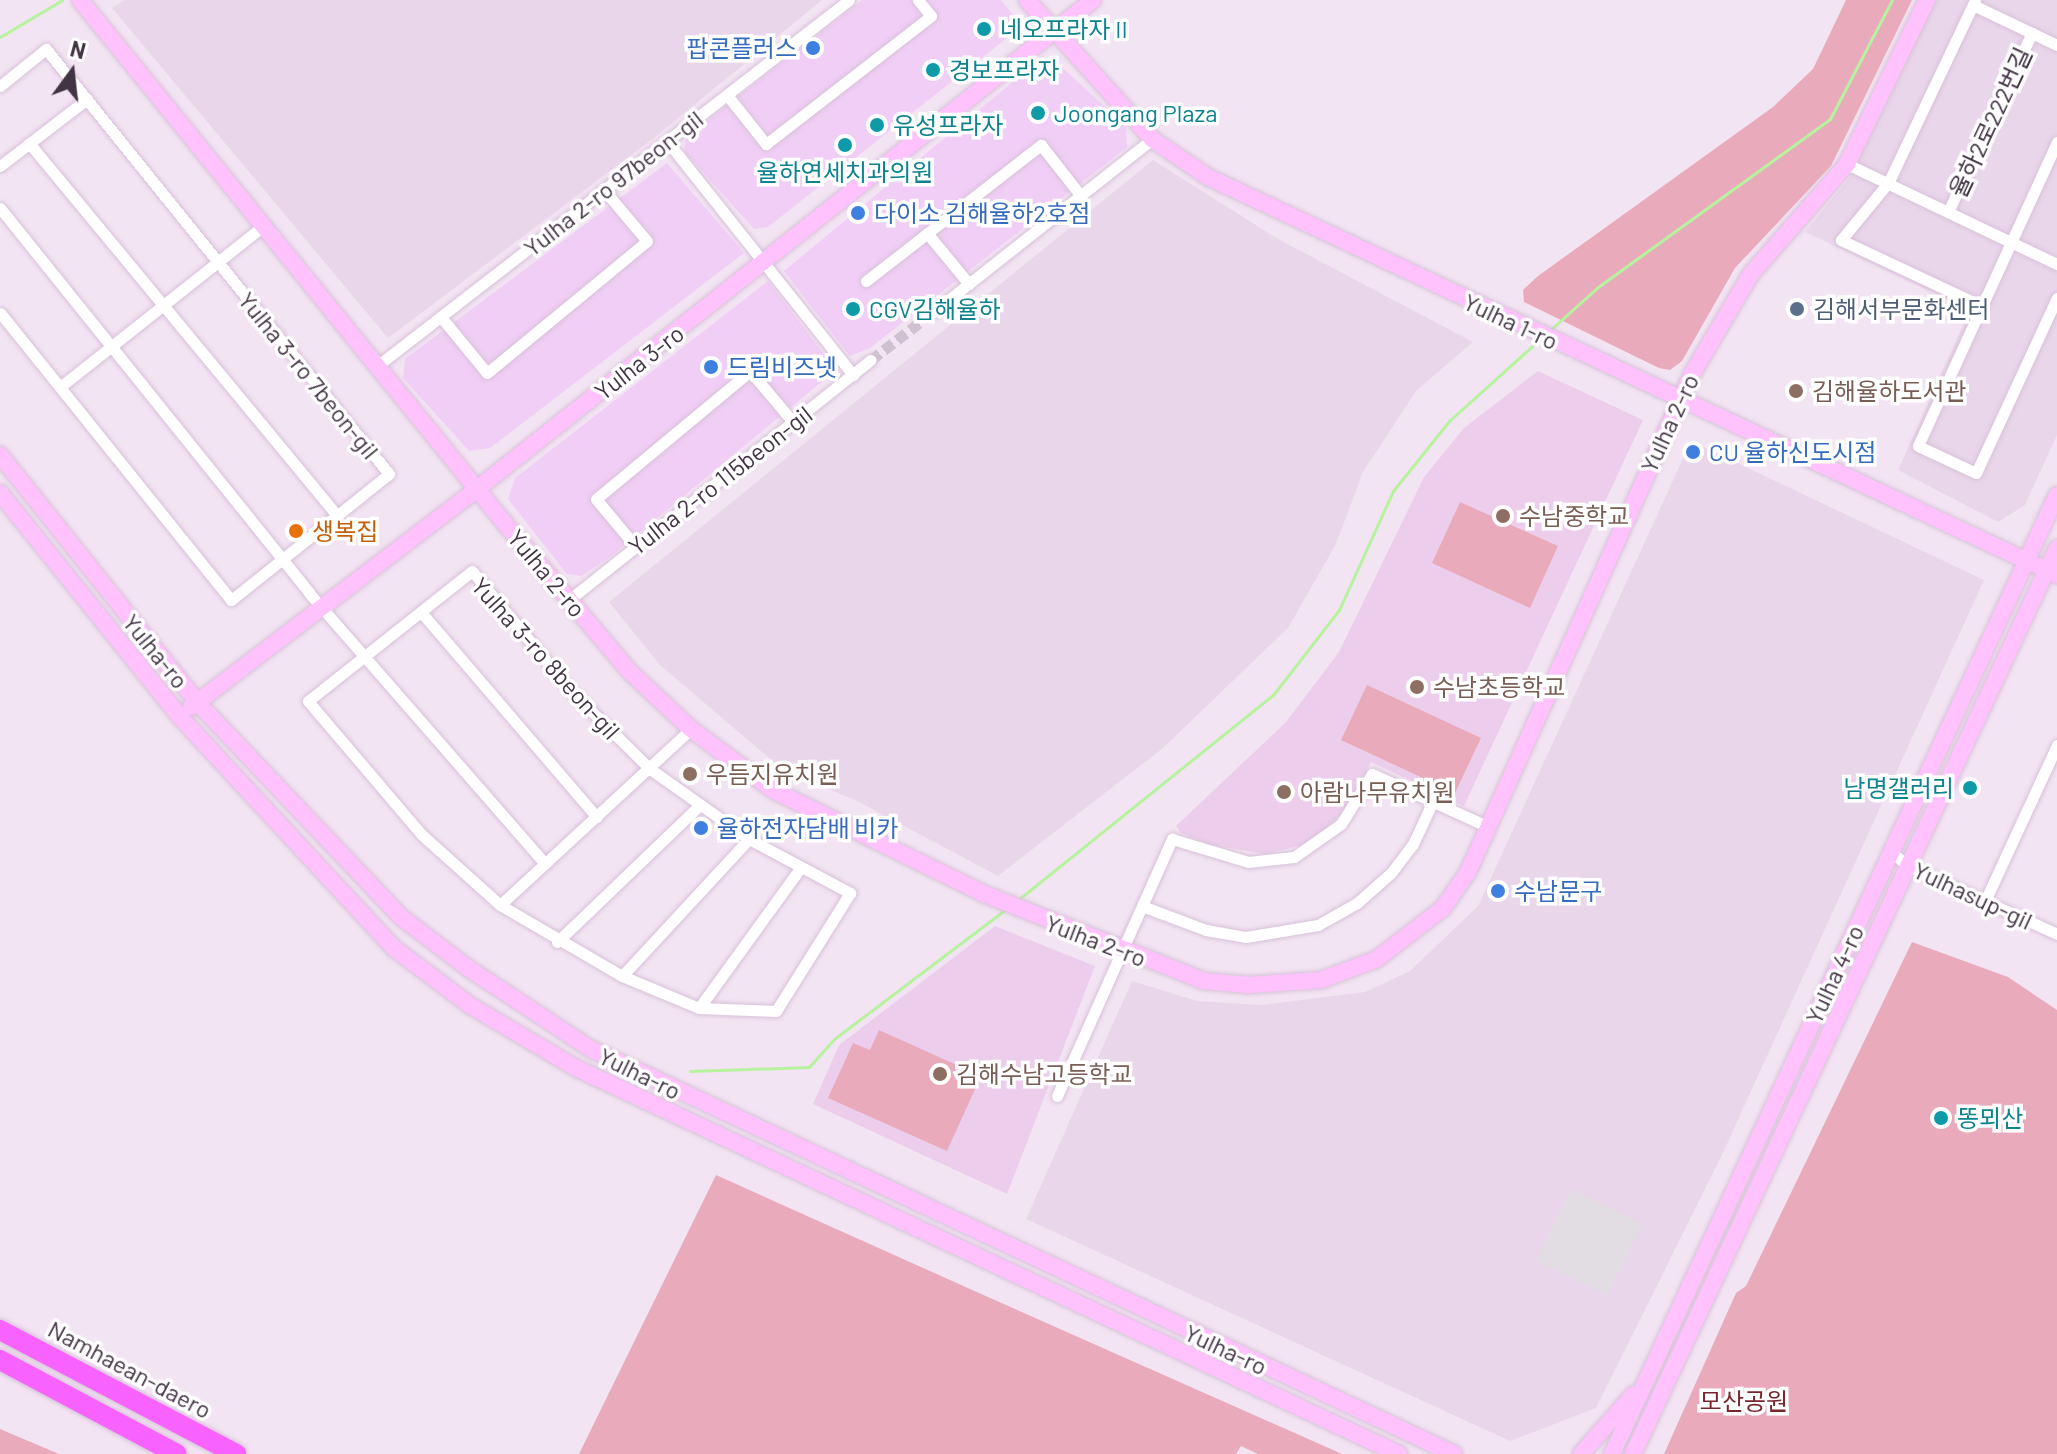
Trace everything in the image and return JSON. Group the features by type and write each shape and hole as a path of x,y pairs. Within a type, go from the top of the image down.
{"highway":[{"name":"Namhaean-daero","path":"0,1330 236,1454"},
{"path":"0,1360 177,1454"}],"main road":[{"name":"Yulha 1-ro","path":"1027,0 1152,139 1253,201 2052,572"},
{"name":"Yulha 3-ro","path":"179,716 477,489 1093,0"},
{"name":"Yulha 2-ro","path":"84,5 477,489 630,672 691,729 773,790 1032,915 1204,981 1295,983 1340,974 1377,959 1443,908 1468,872 1679,398 1751,274 1847,164 1927,0"},
{"name":"Yulha-ro","path":"0,455 197,702 401,917 591,1049 1454,1454"},
{"name":"Yulha-ro","path":"0,493 179,716 395,949 471,1006 576,1068 1399,1454"},
{"name":"Yulha 4-ro","path":"1612,1454 2057,495"},
{"name":"Yulha 4-ro","path":"1633,1454 1642,1445 1908,866 2052,572 2057,548"},
{"path":"1581,1454 1649,1375"}],"street":[{"name":"Yulha 2-ro 97beon-gil","path":"377,366 849,0"},
{"path":"727,95 766,144 931,16 918,0"},
{"name":"율하2로222번길","path":"1982,306 1841,240 1888,183 1974,3 2057,45"},
{"name":"율하2로222번길","path":"1948,212 2032,33"},
{"name":"Yulha 3-ro 7beon-gil","path":"0,86 46,49 389,474 231,600 0,313"},
{"path":"0,166 87,99"},
{"path":"933,312 1152,139"},
{"path":"667,141 853,375"},
{"path":"2057,142 1918,446 1976,473 2057,298"},
{"path":"29,143 337,515"},
{"path":"866,281 1041,145 1081,196"},
{"name":"율하2로222번길","path":"1847,164 2057,264"},
{"path":"441,317 487,373 647,241 604,190"},
{"path":"0,208 363,657 545,864"},
{"path":"60,387 263,226"},
{"path":"927,233 969,284"},
{"name":"Yulha 2-ro 115beon-gil","path":"570,599 871,360"},
{"path":"636,547 596,499 750,371 793,422"},
{"name":"Yulha 3-ro 8beon-gil","path":"500,905 422,835 308,701 472,571 572,692 650,769"},
{"path":"421,612 597,817"},
{"path":"650,769 698,807 749,839 850,893 776,1011 699,1008 622,976 557,942 500,905 691,729"},
{"path":"1985,901 2057,745"},
{"path":"1057,1096 1172,839 1226,858 1273,862 1294,857 1329,837 1352,811 1372,774 1489,827"},
{"path":"1142,906 1206,930 1246,937 1318,925 1357,903 1391,873 1413,844 1433,801"},
{"path":"557,942 698,807"},
{"path":"622,976 749,839"},
{"name":"Yulhasup-gil","path":"1891,852 1908,866 2057,934"},
{"path":"699,1008 801,867"}],"shaded area":[{"path":"125,0 822,0 659,134 388,338 112,8"},
{"path":"862,0 1001,0 1022,26 768,227 754,229 684,151 686,137"},
{"path":"1934,0 2057,0 2057,435 2025,505 1998,522 1898,470 1970,310 1805,232 1851,176"},
{"path":"1053,59 1126,126 1127,147 870,348 850,356 784,271 1039,60"},
{"path":"1153,160 1278,239 1473,342 1416,391 1363,472 1336,544 1288,628 1163,748 998,876 859,802 782,769 660,665 609,602"},
{"path":"667,163 744,253 490,448 469,451 403,378 405,359"},
{"path":"768,281 836,370 610,557 581,576 567,574 508,499 515,478"},
{"path":"1538,371 1643,420 1464,806 1371,762 1348,807 1313,842 1266,854 1211,845 1181,833 1176,826 1286,722 1339,652 1424,477 1464,428"},
{"path":"1691,441 1984,580 1721,1157 1596,1408 1510,1441 1026,1219 1132,981 1197,1001 1262,1005 1365,992 1410,971 1478,906"},
{"name":"김해수남고등학교","path":"995,926 1095,966 1007,1194 813,1104 839,1045"},
{"path":"1571,1189 1642,1224 1607,1295 1536,1260"}],"green space":[{"path":"1846,0 1912,0 1831,166 1735,268 1682,361 1670,370 1659,368 1524,302 1523,290 1538,276 1773,107 1813,69"},
{"path":"1460,502 1558,546 1530,608 1432,563"},
{"path":"1367,685 1481,738 1455,793 1341,740"},
{"name":"모산공원","path":"1912,942 2008,977 2057,1010 2057,1454 1664,1454 1736,1293 1746,1286"},
{"path":"879,1030 981,1076 947,1151 828,1098 853,1043 870,1050"},
{"path":"716,1175 1342,1454 1258,1454 1241,1446 1236,1454 579,1454"},
{"path":"0,1429 59,1454 0,1454"}],"waterway":[{"path":"0,37 62,0"},
{"path":"1548,332 1598,287 1830,119 1892,0"},
{"path":"1019,899 1273,695 1339,610 1393,491 1449,421 1540,339"},
{"path":"690,1071 809,1067 834,1039 1006,909"}],"tunnel":[{"path":"871,360 933,312"}],"place":[{"name":"네오프라자 II","path":"984,29"},
{"name":"팝콘플러스","path":"813,48"},
{"name":"경보프라자","path":"933,70"},
{"name":"Joongang Plaza","path":"1038,113"},
{"name":"유성프라자","path":"877,125"},
{"name":"율하연세치과의원","path":"845,145"},
{"name":"다이소 김해율하2호점","path":"858,213"},
{"name":"CGV김해율하","path":"853,309"},
{"name":"김해서부문화센터","path":"1797,309"},
{"name":"드림비즈넷","path":"711,367"},
{"name":"김해율하도서관","path":"1796,391"},
{"name":"CU 율하신도시점","path":"1693,452"},
{"name":"수남중학교","path":"1503,516"},
{"name":"생복집","path":"296,531"},
{"name":"수남초등학교","path":"1417,687"},
{"name":"우듬지유치원","path":"690,774"},
{"name":"남명갤러리","path":"1970,788"},
{"name":"아람나무유치원","path":"1284,792"},
{"name":"율하전자담배 비카","path":"701,828"},
{"name":"수남문구","path":"1498,891"},
{"name":"김해수남고등학교","path":"940,1074"},
{"name":"똥뫼산","path":"1941,1118"}]}
